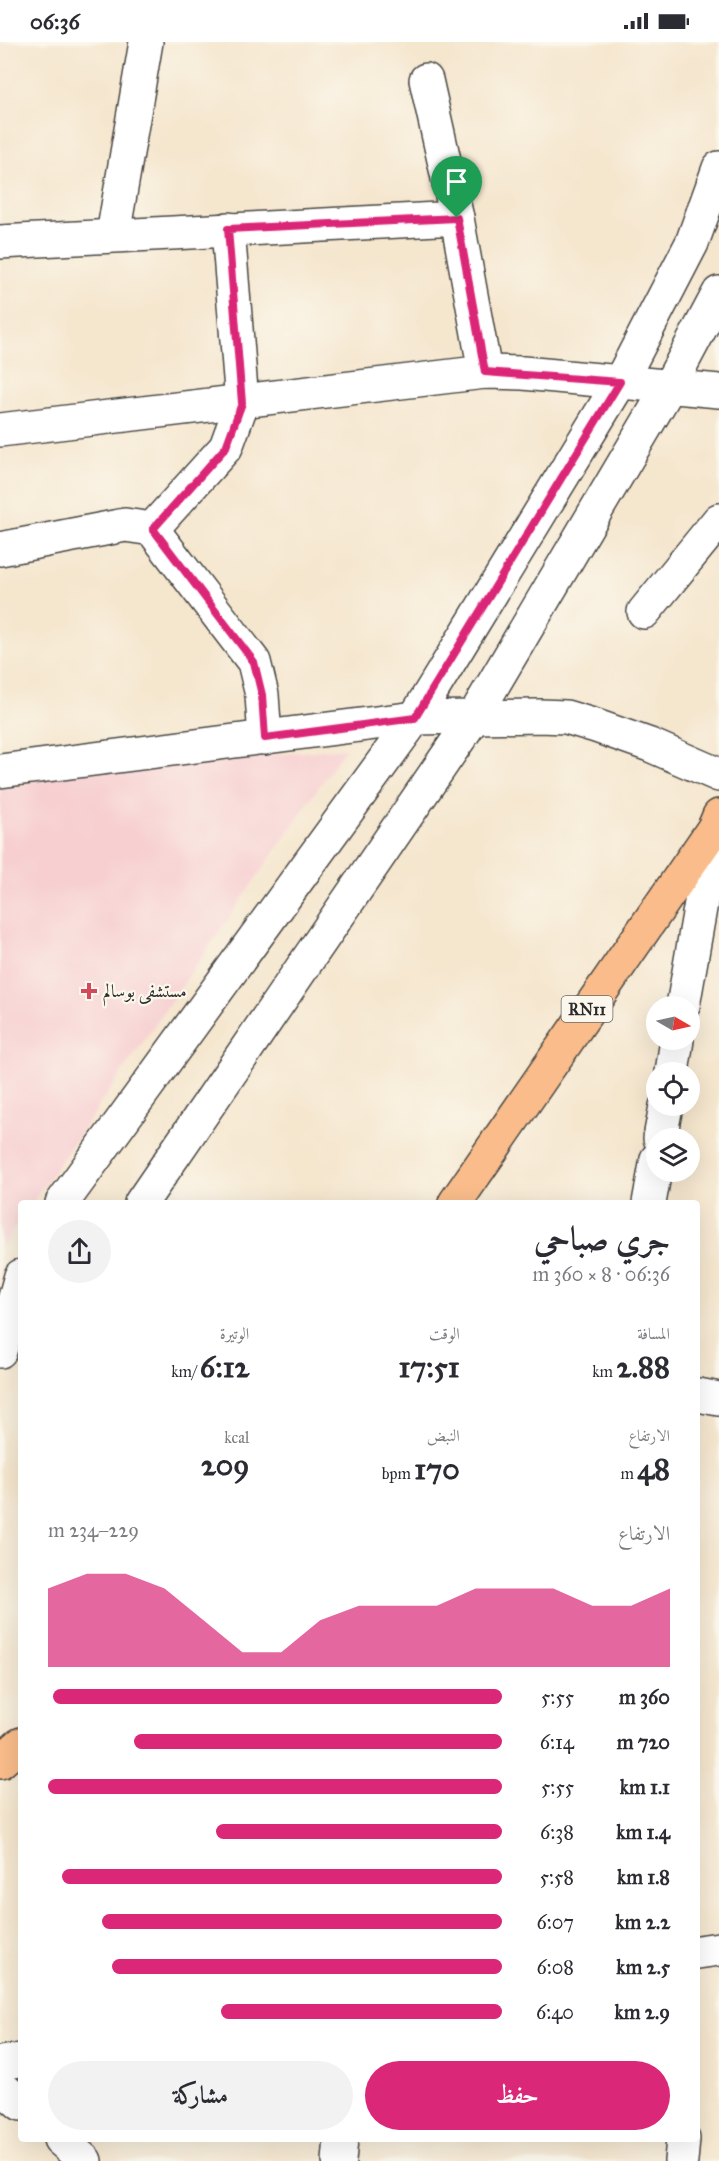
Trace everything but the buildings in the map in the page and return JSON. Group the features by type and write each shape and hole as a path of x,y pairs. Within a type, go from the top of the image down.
{"main road":[{"name":"RN11","path":"457,1200 716,822"},
{"path":"0,1762 18,1747"}],"street":[{"path":"113,235 146,42"},
{"path":"426,80 457,218 485,372"},
{"path":"64,1200 415,718 620,382 692,243 719,168"},
{"path":"0,242 457,218"},
{"path":"153,529 226,447 242,403 228,229"},
{"path":"143,1200 474,717 669,387 719,293"},
{"path":"0,430 242,403 485,372 719,391"},
{"path":"644,612 719,520"},
{"path":"0,549 125,525 153,529 254,662 262,695 265,738"},
{"path":"0,771 415,718 566,717 650,745 719,776"},
{"path":"685,996 716,822"},
{"path":"650,1200 653,1182"},
{"path":"0,1351 18,1287"},
{"path":"0,1361 18,1354"},
{"path":"700,1395 719,1399"},
{"path":"700,1952 719,1949"},
{"path":"0,2064 18,2061"},
{"path":"0,2086 18,2101"},
{"path":"63,2142 85,2161"},
{"path":"339,2161 341,2142"},
{"path":"681,2161 683,2142"}],"shaded area":[{"name":"مستشفى بوسالم","path":"346,748 34,1200 18,1200 18,1223 0,1249 0,779"}],"place":[{"name":"مستشفى بوسالم","path":"89,991"}],"route":[{"path":"457,218 485,372 523,373 620,382 415,718 265,738 262,695 254,662 216,608 153,529 226,447 242,403 228,229 457,218"}]}
